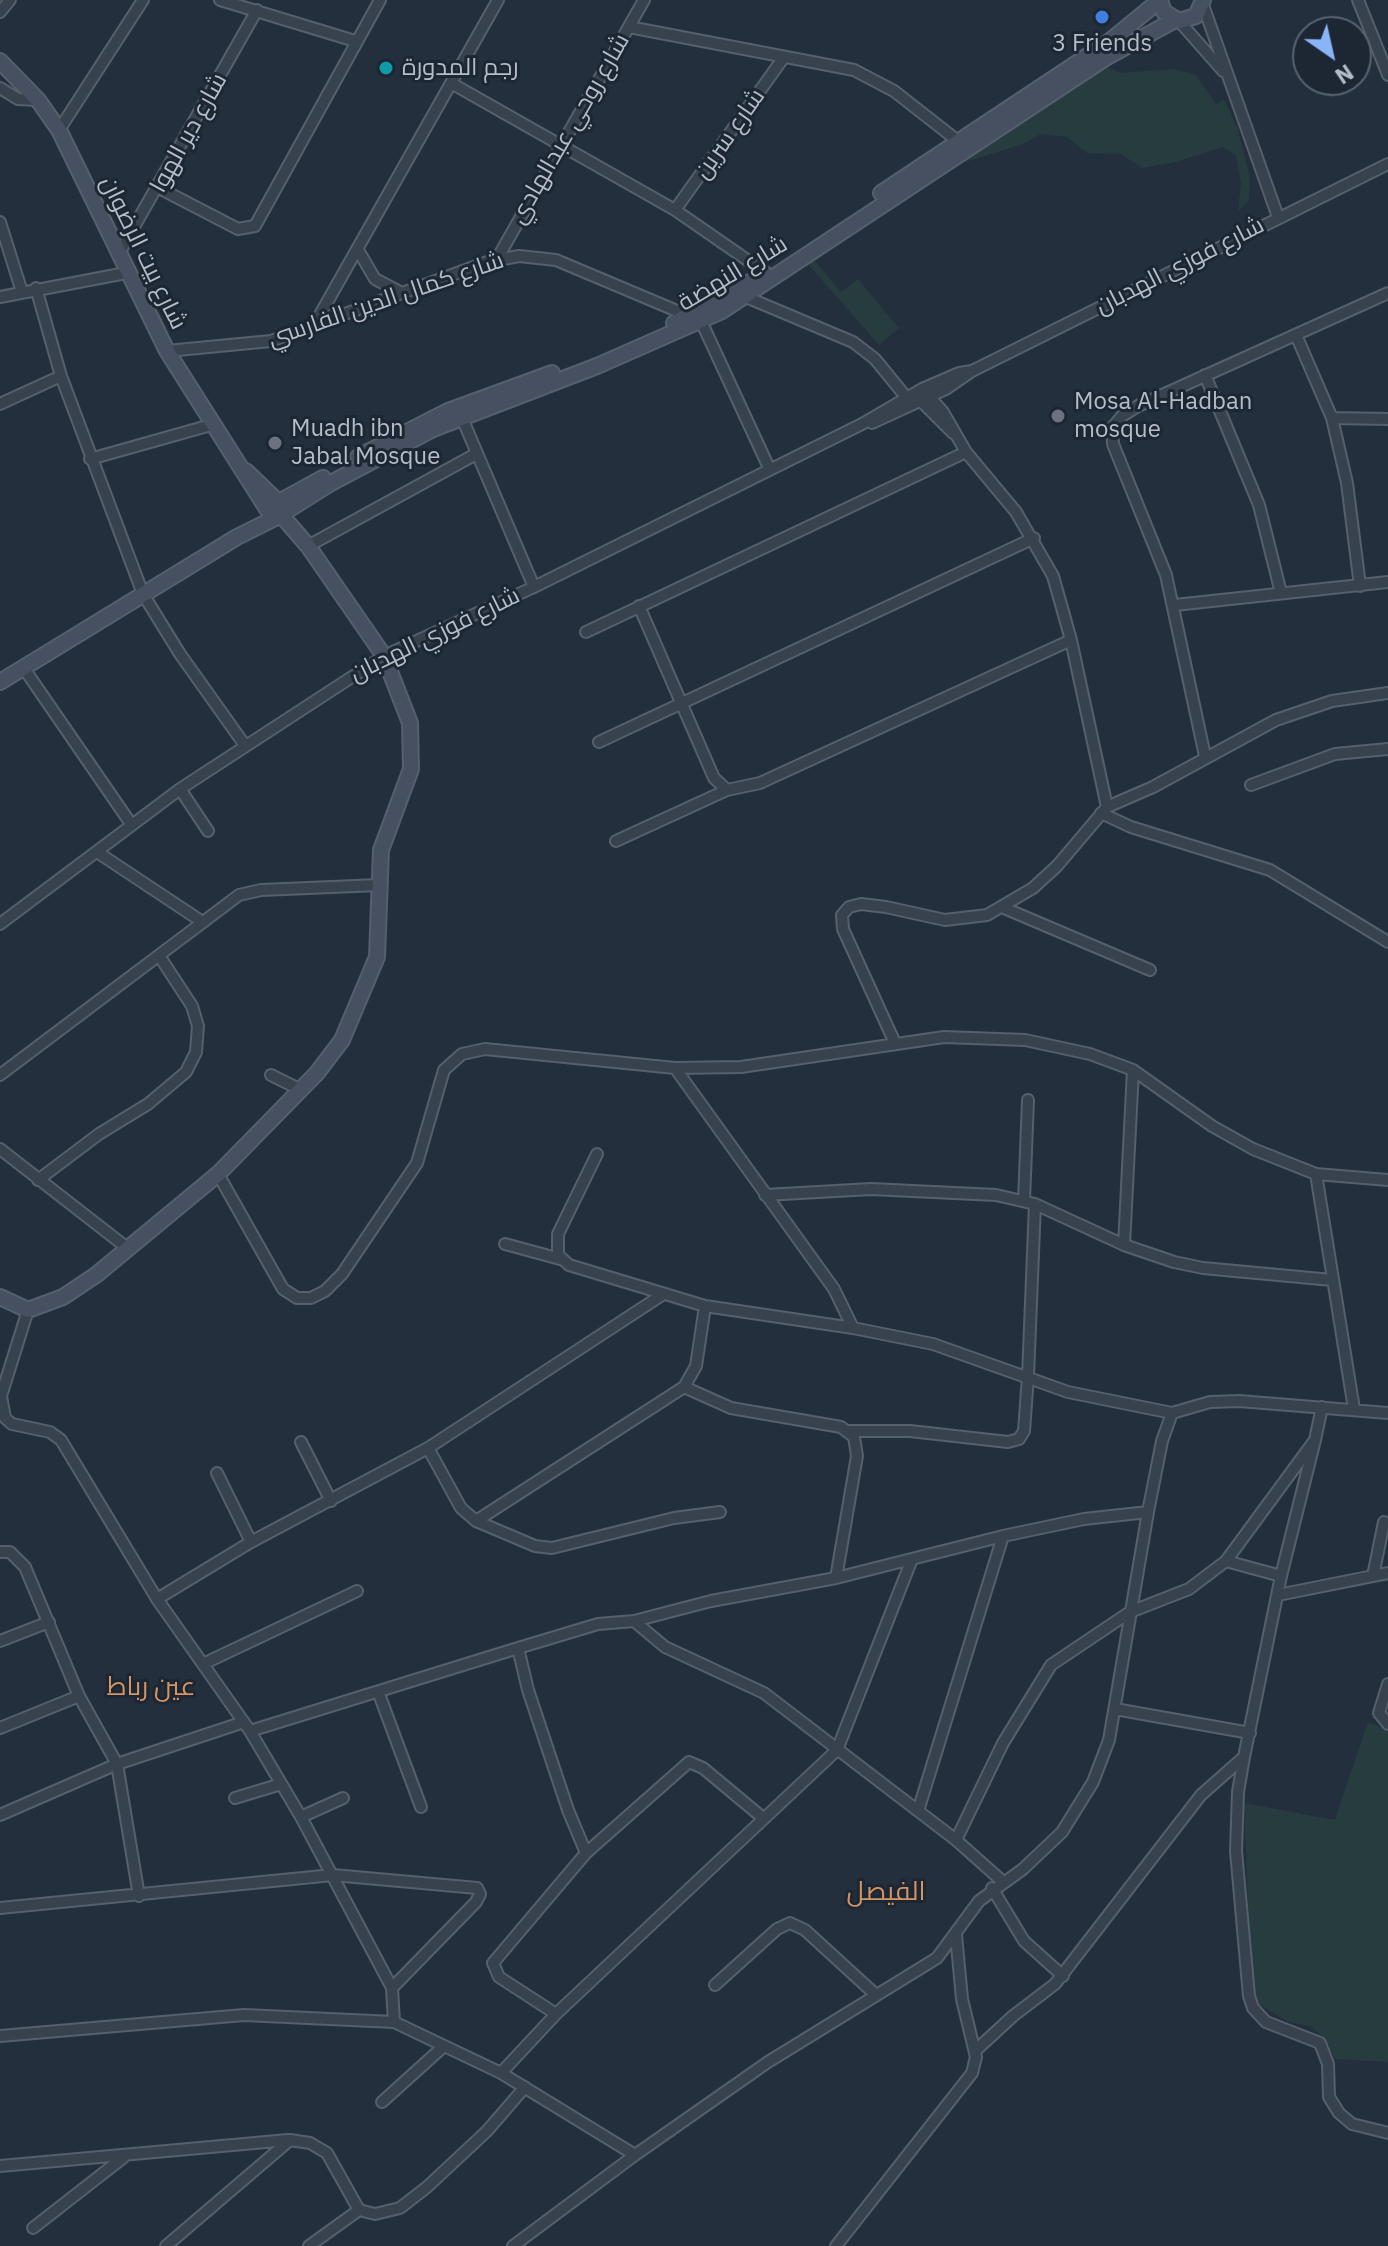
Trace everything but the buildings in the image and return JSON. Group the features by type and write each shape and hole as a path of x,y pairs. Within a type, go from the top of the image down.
{"street":[{"path":"0,12 10,0"},
{"path":"59,130 143,0"},
{"path":"220,0 355,41"},
{"path":"159,188 238,229 255,226 380,0"},
{"path":"313,327 498,0"},
{"name":"شارع روحي عبدالهادي","path":"497,259 644,0"},
{"path":"1160,0 1164,12 1177,21 1227,76"},
{"name":"شارع النهضة","path":"276,510 462,418 746,297 1110,41 1160,0"},
{"path":"1358,0 1388,75"},
{"path":"1204,2 1278,217"},
{"name":"شارع النهضة","path":"276,510 448,411 695,318 962,145 1133,40 1177,21 1191,19 1204,2"},
{"name":"شارع دير الهوا","path":"118,255 159,188 257,10"},
{"path":"629,27 834,66 867,76 894,91 962,145"},
{"name":"شارع سرين","path":"675,210 784,57"},
{"name":"شارع بيت الرضوان","path":"0,61 38,100 59,130 126,273 211,425 242,469 308,546 384,656 405,706 412,745 406,789 381,850 377,957 342,1040 218,1174 126,1247 96,1275 63,1297 28,1310"},
{"path":"451,83 675,210 766,273"},
{"path":"0,88 18,99 38,100"},
{"name":"شارع فوزي الهدبان","path":"918,395 946,389 972,371 1388,164"},
{"path":"0,222 22,292"},
{"path":"358,250 375,279 400,292"},
{"name":"شارع كمال الدين الفارسي","path":"167,351 258,343 313,327 400,292 497,259 519,256 556,260 695,318"},
{"path":"0,297 126,273"},
{"path":"36,288 61,376 90,459 143,594 180,654 244,744"},
{"path":"1205,756 1175,605 1148,524 1113,444 1112,428 1122,416 1138,406 1388,293"},
{"path":"746,297 853,342 943,412"},
{"path":"695,318 770,470"},
{"path":"1296,335 1332,418 1347,483 1360,586"},
{"name":"شارع فوزي الهدبان","path":"0,924 131,824 244,744 384,656 534,587 862,424 875,422 959,373 972,371"},
{"path":"1205,375 1259,505 1281,593"},
{"path":"0,404 61,376"},
{"path":"946,389 941,405 953,433"},
{"path":"918,395 953,433 1034,538 1053,576 1071,640 1104,810 1131,827 1270,870 1388,942"},
{"path":"462,418 534,587"},
{"path":"1332,418 1388,419"},
{"path":"90,459 211,425"},
{"path":"586,632 966,452"},
{"path":"308,546 476,454"},
{"path":"0,682 276,510"},
{"path":"599,742 1034,538"},
{"path":"1175,605 1388,582"},
{"path":"639,606 714,778 727,790"},
{"path":"616,841 727,790 760,783 1071,640"},
{"path":"23,667 131,824"},
{"path":"894,1041 846,939 841,921 844,912 861,904 945,920 987,915 1004,908 1057,866 1104,810 1164,782 1205,756 1304,709 1388,693"},
{"path":"1251,785 1335,754 1388,749"},
{"path":"180,789 208,831"},
{"path":"97,852 201,921"},
{"path":"0,1075 239,895 261,890 379,885"},
{"path":"1004,908 1150,970"},
{"path":"38,1180 99,1134 148,1104 186,1072 196,1052 198,1026 192,1006 160,957"},
{"path":"218,1174 283,1289 297,1298 311,1298 325,1291 342,1274 401,1189 422,1148 444,1070 462,1054 485,1049 675,1068 764,1066 894,1041 944,1037 1025,1040 1090,1054 1133,1070 1212,1126 1253,1149 1316,1174 1388,1180"},
{"path":"675,1068 834,1289 853,1328"},
{"path":"1124,1245 1133,1070"},
{"path":"271,1075 299,1089"},
{"path":"684,1387 731,1408 850,1431 910,1431 1008,1442 1019,1439 1024,1431 1028,1376 1028,1100"},
{"path":"0,1149 126,1247"},
{"path":"560,1259 555,1247 558,1234 597,1154"},
{"path":"1316,1174 1354,1409"},
{"path":"765,1195 871,1189 980,1193 1030,1203 1124,1245 1203,1268 1332,1280"},
{"path":"505,1244 560,1259 600,1277 705,1306 853,1328 933,1344 1088,1397 1172,1413 1210,1402 1388,1413"},
{"path":"157,1599 251,1542 428,1448 662,1295"},
{"path":"0,1297 28,1310 1,1396 2,1410 12,1424 50,1432 61,1440 157,1599 247,1727 301,1817 392,1988 394,2022"},
{"path":"476,1521 684,1387 696,1366 705,1306"},
{"path":"1322,1407 1281,1576 1238,1792 1236,1851 1249,1996 1253,2008 1266,2022 1320,2043 1328,2064 1329,2097 1339,2113 1352,2124 1388,2133"},
{"path":"513,2246 635,2155 768,2062 937,1958 979,1901 1041,1853 1079,1808 1093,1782 1115,1709 1148,1512 1162,1441 1172,1413"},
{"path":"836,1578 857,1456 857,1443 850,1431"},
{"path":"956,1840 1003,1743 1051,1665 1130,1612 1189,1589 1226,1561 1315,1440"},
{"path":"301,1442 331,1501"},
{"path":"428,1448 453,1496 476,1521 535,1546 552,1548 674,1518 720,1512"},
{"path":"217,1473 251,1542"},
{"path":"0,1815 117,1764 379,1694 598,1624 634,1621 711,1601 836,1578 1084,1519 1148,1512"},
{"path":"1373,1576 1384,1522"},
{"path":"918,1811 1003,1536"},
{"path":"0,1552 10,1552 25,1567 79,1696 117,1764 139,1896"},
{"path":"501,2073 556,2014 837,1750 912,1559"},
{"path":"1226,1561 1281,1576"},
{"path":"1278,1595 1388,1573"},
{"path":"203,1664 357,1591"},
{"path":"634,1621 665,1647 764,1693 956,1840 1002,1881"},
{"path":"0,1641 49,1622"},
{"path":"518,1648 553,1765 586,1853"},
{"path":"1388,1684 1379,1713 1388,1724"},
{"path":"379,1694 421,1807"},
{"path":"0,1728 79,1696"},
{"path":"1115,1709 1250,1733"},
{"path":"975,2051 1063,1976 1201,1795 1244,1757"},
{"path":"556,2014 499,1977 493,1963 586,1853 689,1762 703,1768 763,1818"},
{"path":"235,1798 281,1784"},
{"path":"301,1817 343,1798"},
{"path":"0,1908 333,1875 477,1888 480,1894 476,1902 392,1988"},
{"path":"992,1888 1024,1941 1063,1976"},
{"path":"715,1985 777,1929 790,1923 805,1930 876,1995"},
{"path":"836,2246 966,2082 975,2065 975,2051 962,1999 956,1935"},
{"path":"0,2036 244,2015 394,2022 501,2073 635,2155"},
{"path":"382,2102 444,2046"},
{"path":"309,2246 359,2210 386,2213 415,2198 500,2119 525,2087"},
{"path":"0,2166 290,2140 310,2143 327,2153 359,2210"},
{"path":"166,2246 290,2140"},
{"path":"33,2228 126,2156"}],"green space":[{"path":"1107,67 1120,73 1174,69 1196,75 1216,104 1224,100 1237,127 1250,177 1249,200 1238,211 1241,184 1236,156 1223,147 1176,162 1142,168 1121,154 1087,153 1067,137 1041,134 1023,144 962,163"},
{"path":"814,260 841,292 858,279 899,328 879,345 808,264"},
{"path":"1368,1722 1388,1730 1388,2062 1335,2059 1326,2039 1311,2027 1287,2021 1253,2001 1250,1956 1244,1803 1335,1820"}],"place":[{"name":"3 Friends","path":"1102,17"},
{"name":"رجم المدورة","path":"386,68"},
{"name":"Mosa Al-Hadban mosque","path":"1058,416"},
{"name":"Muadh ibn Jabal Mosque","path":"275,443"}],"district":[{"name":"عين رباط","path":"151,1687"},
{"name":"الفيصل","path":"886,1892"}]}
